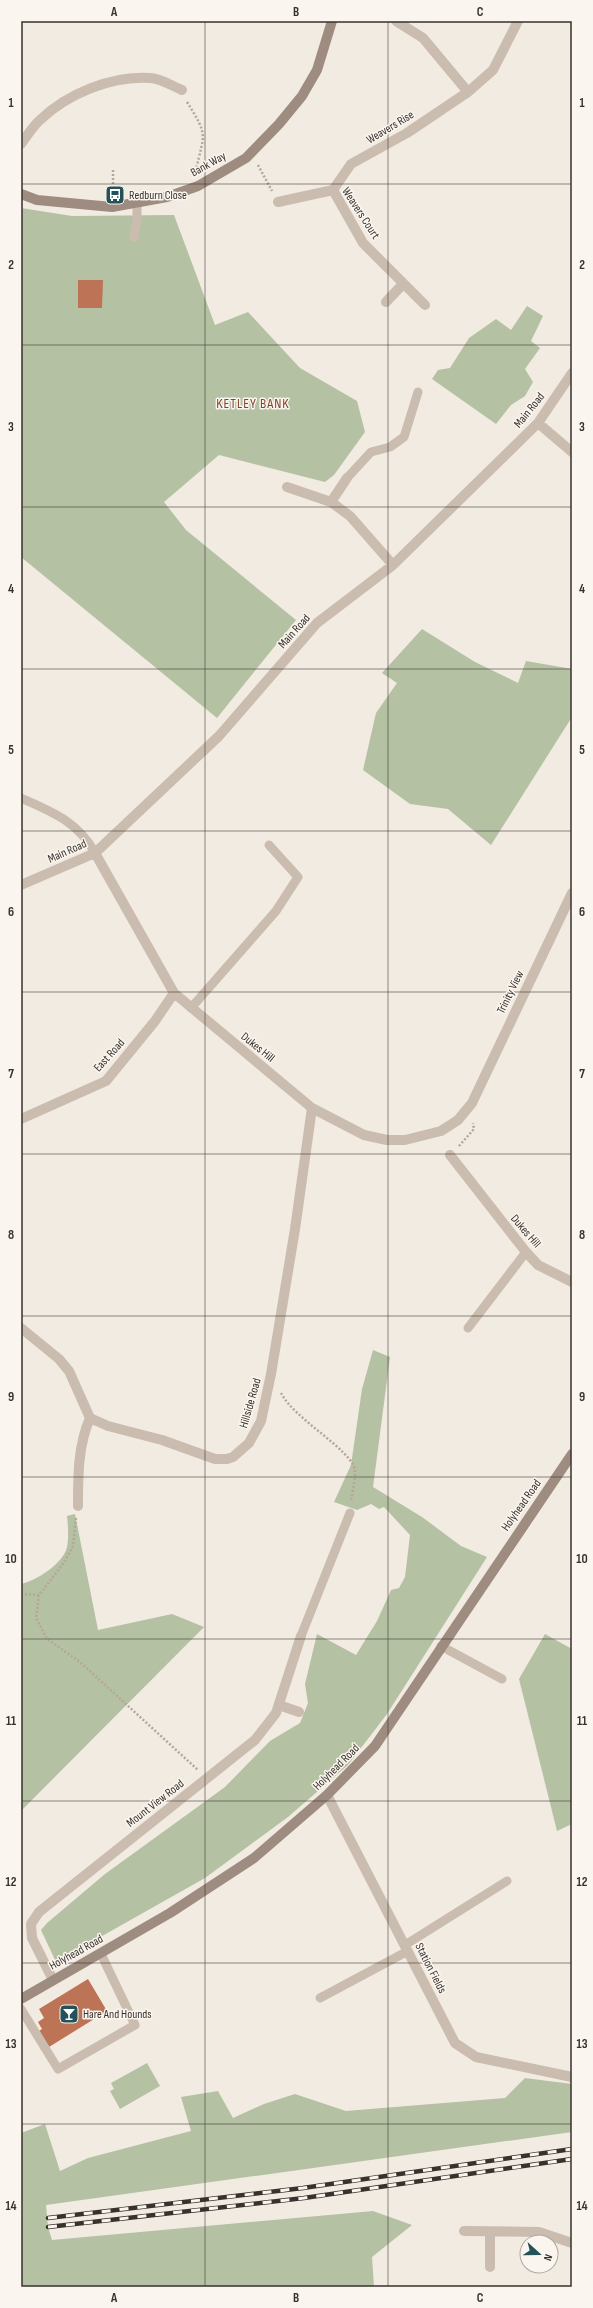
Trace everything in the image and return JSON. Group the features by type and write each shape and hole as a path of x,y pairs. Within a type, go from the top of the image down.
{"street":[{"name":"Bank Way","path":"21,194 37,200 112,207 167,197 198,186 246,158 279,124 302,96 317,70 332,21"},
{"path":"396,21 423,38 468,92"},
{"name":"Weavers Rise","path":"333,190 351,164 407,133 468,92 494,70 518,21"},
{"path":"21,144 39,120 70,96 94,87 128,78 151,78 182,90"},
{"name":"Weavers Court","path":"278,202 333,190 363,243 425,305"},
{"path":"386,302 403,284"},
{"name":"Main Road","path":"21,885 95,853 214,741 317,623 393,565 538,423 572,373"},
{"path":"538,423 572,452"},
{"path":"331,502 347,478"},
{"path":"287,488 331,502 350,516 393,565"},
{"name":"Dukes Hill","path":"95,853 174,993 312,1108 364,1135 386,1140 405,1140 424,1137 441,1131 458,1120 472,1102"},
{"name":"Trinity View","path":"472,1102 572,893"},
{"name":"East Road","path":"21,1119 106,1081 155,1021 174,993"},
{"name":"Hillside Road","path":"90,1418 108,1426 162,1440 205,1456 227,1459 242,1450 255,1435 261,1421 271,1374 295,1229 312,1108"},
{"name":"Dukes Hill","path":"450,1155 526,1252 538,1265 572,1281"},
{"path":"21,1328 54,1355 69,1371 90,1418 86,1428 81,1451 78,1506"},
{"name":"Holyhead Road","path":"21,1999 170,1913 254,1858 327,1795 375,1746 441,1646 572,1454"},
{"name":"Mount View Road","path":"53,1980 32,1938 31,1924 39,1912 255,1740 276,1713 301,1636"},
{"path":"279,1705 299,1712"},
{"name":"Station Fields","path":"327,1795 455,2043 476,2057 572,2077"},
{"path":"464,2231 539,2232 572,2243"},
{"path":"490,2232 490,2267"}],"lane":[{"path":"134,237 137,222 137,203"},
{"path":"347,478 371,452 390,447 404,437 418,392"},
{"path":"21,798 74,825 86,838 95,853"},
{"path":"191,1008 276,911 298,877 269,845"},
{"path":"468,1328 526,1252"},
{"path":"301,1636 350,1513"},
{"path":"441,1646 502,1679"},
{"path":"320,1998 406,1948 507,1881"},
{"path":"21,2009 58,2069 135,2025 101,1954"}],"path":[{"path":"182,90 186,102 201,125 204,141 196,170"},
{"path":"246,158 259,165 278,202"},
{"path":"113,170 113,188"},
{"path":"450,1155 474,1129"},
{"path":"271,1374 288,1405 347,1455 355,1470 350,1513"},
{"path":"78,1506 73,1546 63,1564 39,1595 36,1618 47,1639 80,1662 208,1778"},
{"path":"21,1594 39,1595"}],"green space":[{"path":"21,208 72,216 174,215 215,325 248,312 300,368 357,401 365,432 334,475 325,482 219,455 164,502 186,530 296,620 217,718 21,557"},
{"path":"527,306 543,316 531,341 540,348 525,369 533,382 525,396 511,405 496,424 432,379 438,370 450,368 469,338 496,319 511,330"},
{"path":"422,629 475,662 518,683 526,661 572,669 572,717 491,845 448,809 410,804 363,770 376,713 397,683 382,673"},
{"path":"373,1350 390,1357 373,1487 422,1517 461,1546 487,1557 387,1714 348,1765 288,1817 205,1878 56,1962 41,1930 47,1923 105,1874 225,1787 270,1741 300,1723 308,1703 305,1684 317,1634 356,1655 377,1621 391,1590 399,1588 405,1577 410,1535 384,1507 379,1509 371,1504 357,1510 334,1502 351,1465 362,1389"},
{"path":"75,1514 98,1630 172,1614 204,1627 21,1811 21,1584 41,1575 61,1559 65,1553 68,1543 67,1516"},
{"path":"545,1634 572,1649 572,1824 557,1831 519,1679"},
{"path":"147,2063 160,2086 120,2109 110,2091 114,2089 111,2083"},
{"path":"525,2078 572,2084 572,2132 46,2205 48,2227 52,2240 373,2211 412,2225 372,2257 374,2287 21,2287 21,2133 45,2124 60,2171 88,2158 191,2131 181,2097 218,2091 233,2118 264,2104 295,2094 346,2111 505,2098"}],"building":[{"path":"78,280 103,280 102,308 78,308"},
{"path":"88,1979 107,2011 49,2047 39,2031 42,2029 38,2022 44,2018 39,2009"}],"railway":[{"path":"48,2218 303,2188 572,2149"},
{"path":"48,2227 304,2198 572,2159"}],"place":[{"name":"Redburn Close","path":"115,195"},
{"name":"Hare And Hounds","path":"69,2014"}],"district":[{"name":"KETLEY BANK","path":"253,403"}]}
